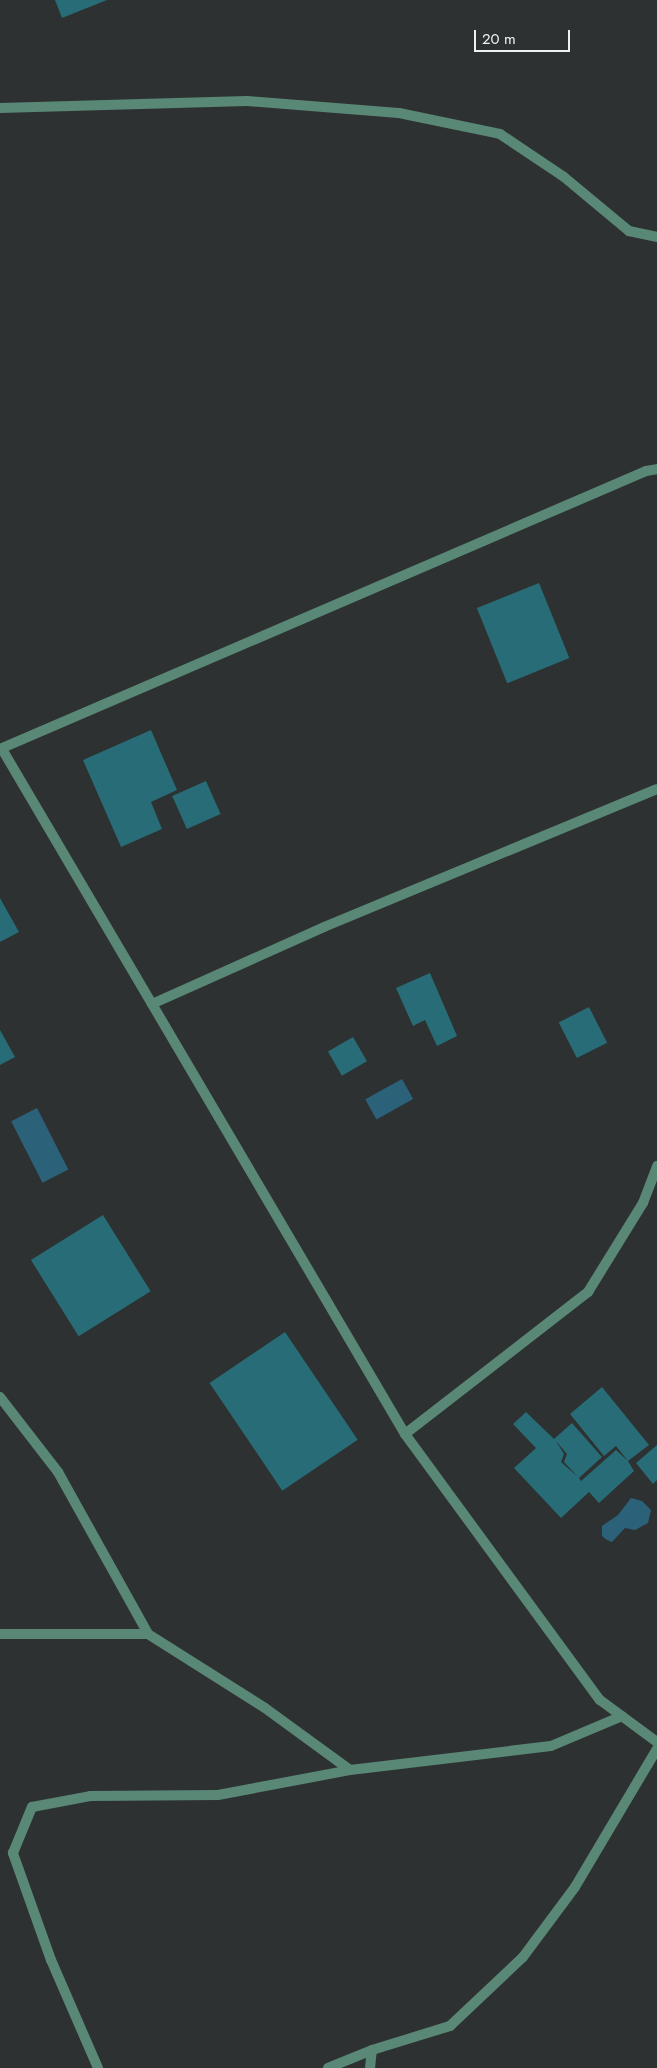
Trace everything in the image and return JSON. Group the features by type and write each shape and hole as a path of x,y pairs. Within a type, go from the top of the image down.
{"street":[{"path":"0,108 247,101 399,113 500,134 564,177 629,231 657,237"},
{"path":"657,469 637,474 1,749 404,1434 600,1700 657,1742"},
{"path":"152,1004 324,927 657,789"},
{"path":"404,1434 588,1292 643,1203 657,1166"},
{"path":"0,1397 58,1472 148,1634 265,1708 350,1770"},
{"path":"0,1634 148,1634"},
{"path":"98,2068 51,1960 13,1853 32,1808 90,1796 218,1795 350,1770 551,1746 622,1716"},
{"path":"328,2068 372,2050 450,2026 523,1957 575,1887 657,1749"},
{"path":"370,2068 372,2050"}],"water":[{"path":"402,1079 413,1099 376,1119 365,1099"},
{"path":"37,1108 68,1169 42,1183 11,1121"},
{"path":"631,1498 642,1501 651,1510 648,1523 635,1530 625,1528 612,1542 607,1540 602,1536 602,1526 618,1515"}],"building":[{"path":"55,0 107,0 62,18"},
{"path":"539,583 569,658 507,683 477,608"},
{"path":"151,730 177,790 151,802 162,829 121,847 83,760"},
{"path":"206,781 221,814 187,829 172,796"},
{"path":"0,898 19,932 0,942"},
{"path":"430,973 457,1036 437,1046 425,1020 413,1026 396,988"},
{"path":"589,1007 607,1043 577,1058 559,1022"},
{"path":"0,1030 15,1057 0,1065"},
{"path":"353,1037 367,1061 342,1076 328,1052"},
{"path":"103,1215 151,1291 79,1336 31,1260"},
{"path":"285,1332 358,1440 282,1491 210,1383"},
{"path":"602,1387 649,1445 628,1461 616,1446 604,1456 570,1414"},
{"path":"526,1412 554,1439 572,1423 602,1457 579,1478 581,1481 616,1450 628,1461 634,1471 599,1503 589,1492 561,1518 514,1468 536,1448 513,1424","holes":["556,1441 567,1454 564,1462 578,1477 561,1462 564,1454"]},
{"path":"657,1445 657,1480 653,1484 636,1463"}]}
